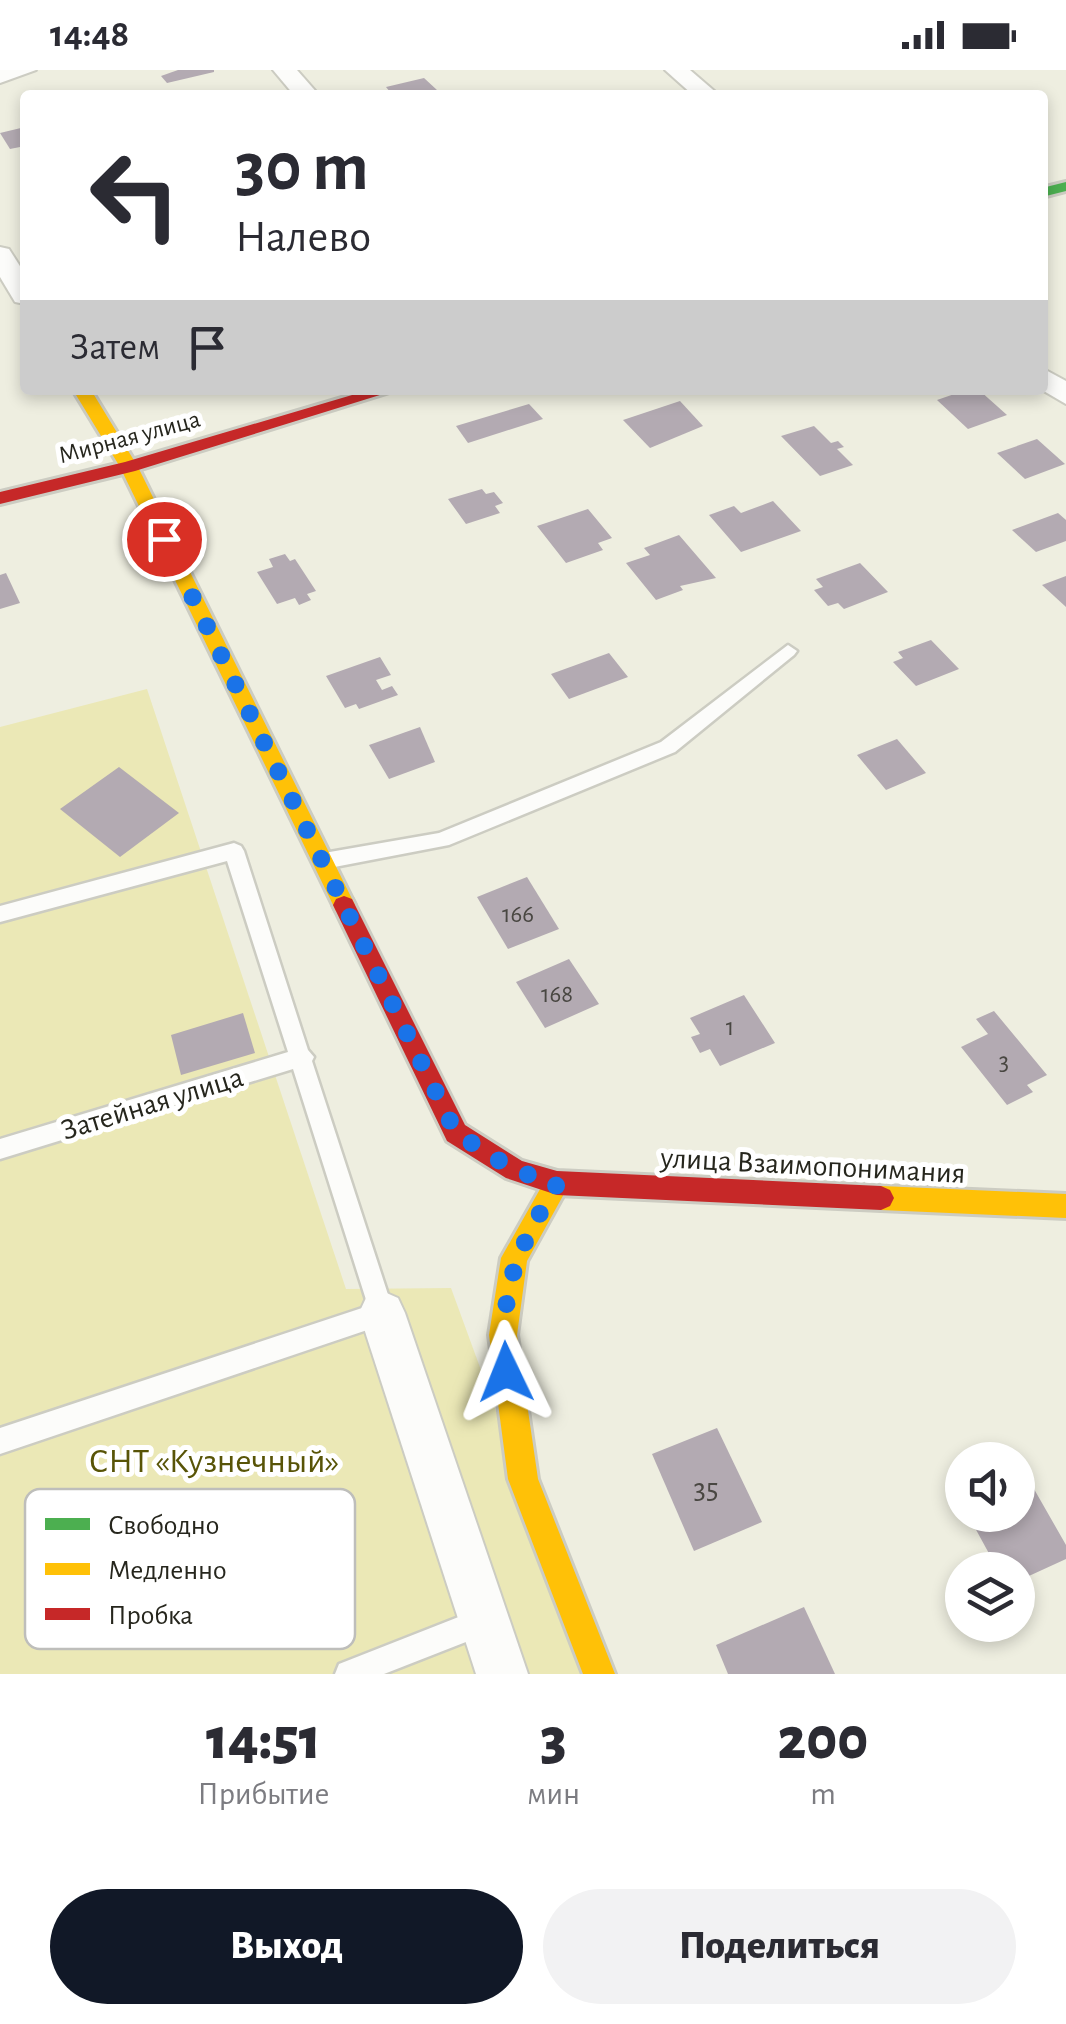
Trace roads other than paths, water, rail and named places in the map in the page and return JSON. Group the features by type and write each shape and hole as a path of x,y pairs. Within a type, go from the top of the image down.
{"street":[{"path":"0,76 25,70"},
{"path":"284,70 303,90"},
{"path":"676,70 700,90"},
{"path":"0,255 20,288"},
{"name":"улица Взаимопонимания","path":"85,395 129,467 456,1133 514,1170 557,1184 1066,1206"},
{"name":"Мирная улица","path":"0,498 129,467 370,395"},
{"path":"557,1184 514,1258 503,1335 510,1410 524,1479 599,1674"},
{"path":"382,1313 502,1674"}],"lane":[{"path":"322,862 442,840 668,747 788,651"},
{"path":"0,914 234,852 303,1057 382,1313 0,1441"},
{"name":"Затейная улица","path":"0,1148 303,1057"},
{"path":"348,1674 484,1621"}],"park label":[{"name":"СНТ «Кузнечный»","path":"214,1460"}]}
